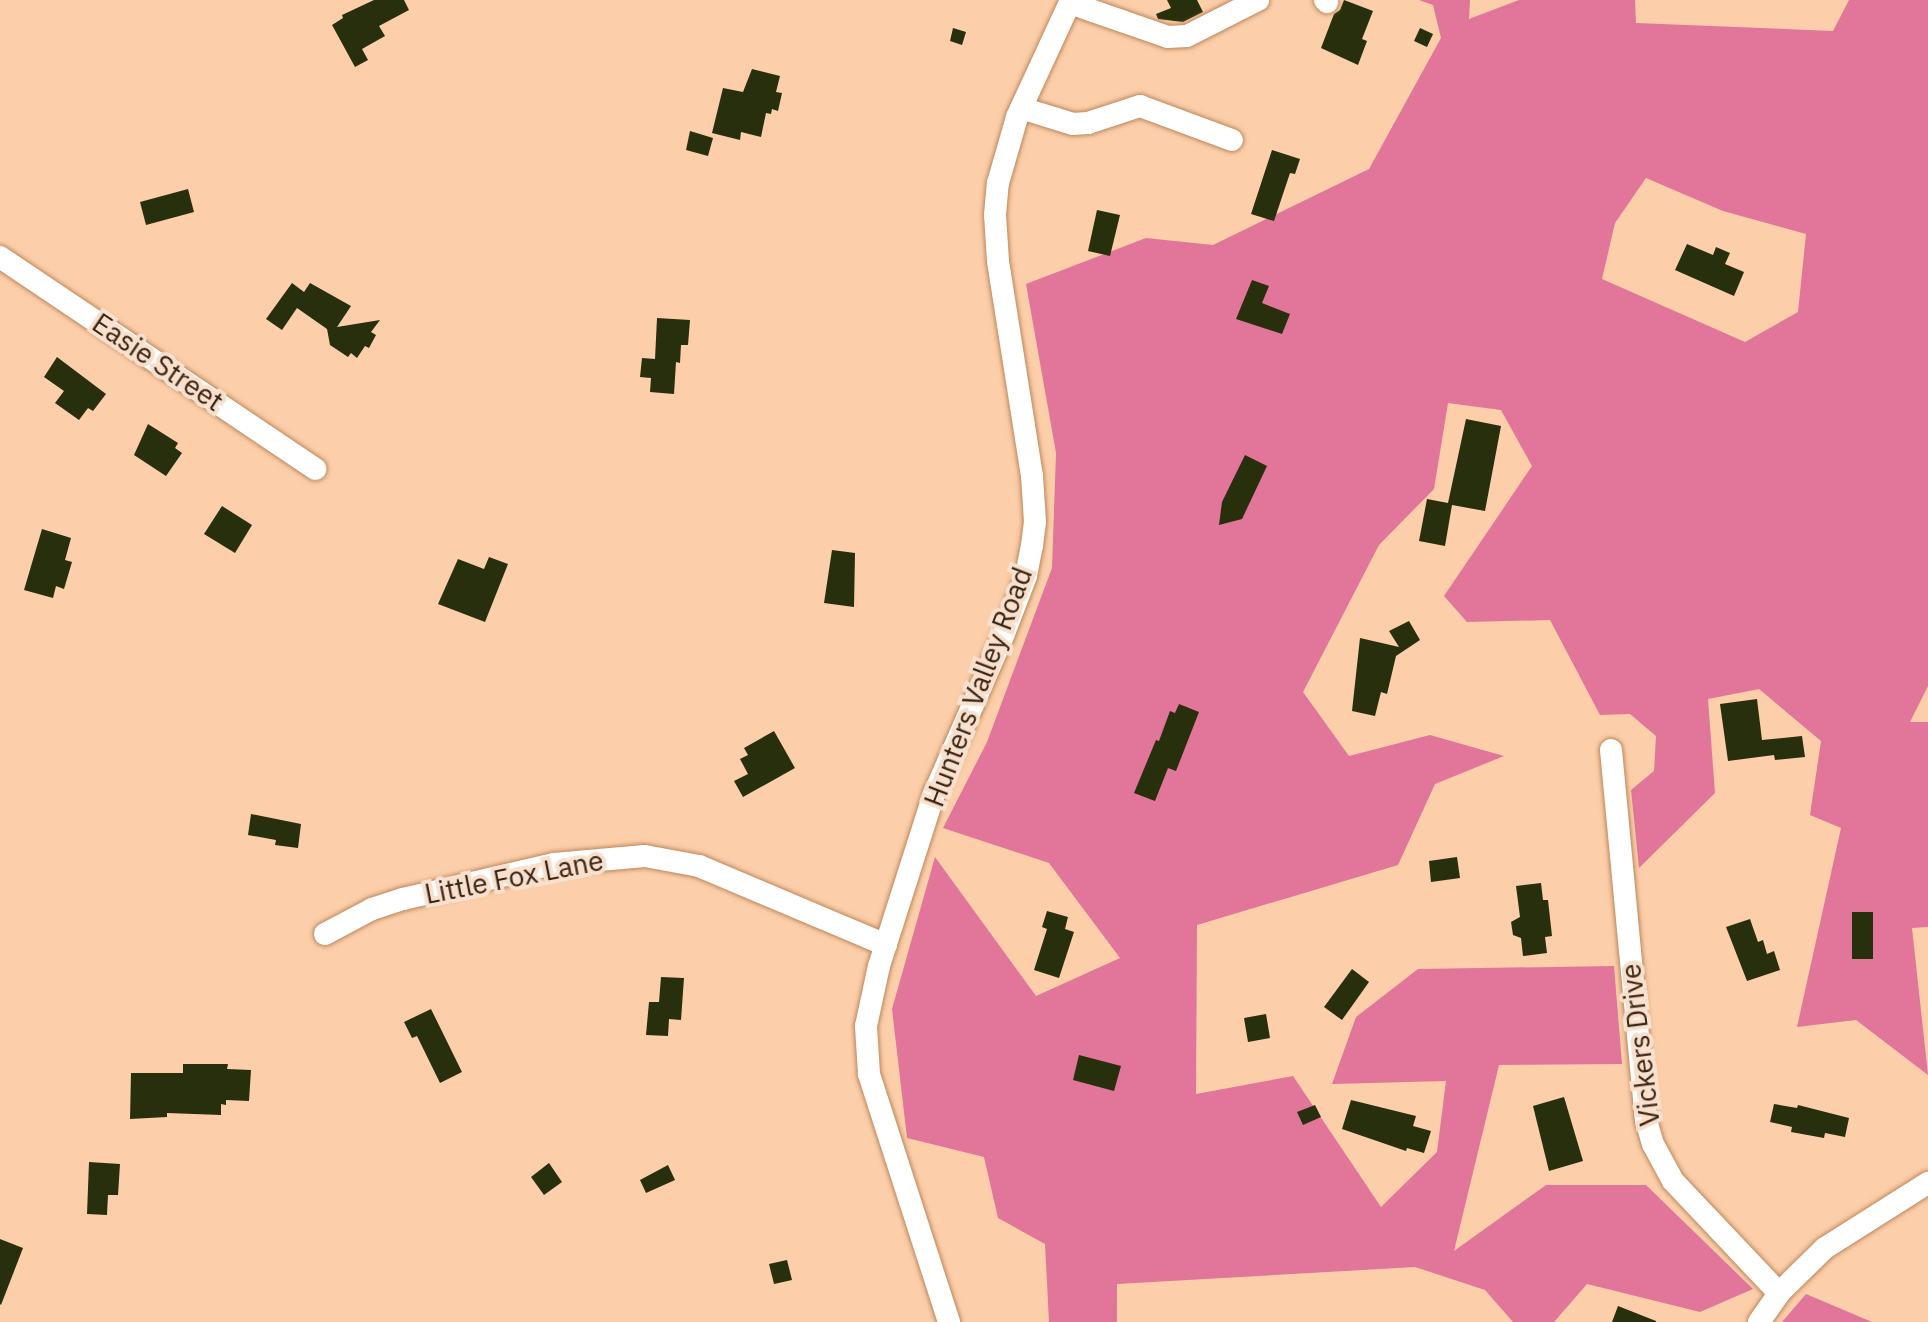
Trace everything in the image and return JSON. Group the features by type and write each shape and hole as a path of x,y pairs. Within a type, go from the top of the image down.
{"street":[{"path":"1070,2 1168,37 1187,36 1258,0"},
{"name":"Hunters Valley Road","path":"949,1322 869,1074 866,1026 886,945 934,794 1003,636 1026,576 1032,546 1035,522 1032,476 995,244 998,183 1021,108 1070,2"},
{"path":"1021,108 1073,124 1140,106 1232,140"},
{"name":"Easie Street","path":"0,257 315,469"},
{"name":"Vickers Drive","path":"1611,750 1646,1120 1653,1144 1673,1181 1779,1293"},
{"name":"Little Fox Lane","path":"325,934 372,909 403,899 554,864 645,856 699,866 886,945"},
{"path":"1759,1322 1779,1293 1825,1248 1928,1183"}],"shaded area":[{"path":"1419,0 1470,0 1469,19 1519,0 1635,0 1636,23 1833,31 1849,0 1928,0 1928,686 1910,722 1928,722 1928,927 1912,928 1928,1075 1856,1020 1797,1027 1841,828 1810,815 1821,741 1759,689 1708,699 1715,793 1639,868 1631,790 1654,771 1656,736 1630,714 1600,715 1550,620 1467,622 1444,596 1532,466 1501,410 1448,403 1434,489 1379,545 1303,692 1349,756 1430,735 1504,756 1435,784 1398,865 1197,925 1196,1094 1293,1076 1381,1207 1437,1152 1446,1081 1332,1084 1356,1017 1418,969 1614,966 1622,1064 1499,1065 1454,1251 1546,1185 1646,1185 1753,1289 1700,1312 1587,1284 1554,1322 1513,1322 1485,1290 1415,1267 1117,1284 1117,1322 1049,1322 1045,1244 998,1218 984,1157 907,1138 892,1009 935,857 1036,996 1120,958 1049,863 943,828 987,742 1052,568 1056,453 1026,284 1146,238 1213,245 1369,169 1441,38 1433,5","holes":["1646,178 1723,211 1806,234 1798,312 1745,342 1602,279 1615,223"]},
{"path":"1806,1294 1872,1322 1782,1322"}],"building":[{"path":"374,0 404,0 409,10 379,26 385,36 362,49 368,60 355,67 332,25 343,18 342,15"},
{"path":"1167,0 1197,0 1203,12 1183,22 1158,19 1156,14 1171,8"},
{"path":"1344,0 1373,11 1362,39 1367,41 1358,65 1321,48 1334,14 1340,10"},
{"path":"953,28 966,32 962,45 950,41"},
{"path":"1420,28 1433,34 1427,47 1414,41"},
{"path":"752,69 780,76 776,92 782,93 778,111 772,109 771,114 766,113 761,137 741,132 740,140 712,133 723,88 743,92"},
{"path":"690,131 713,138 708,156 686,150"},
{"path":"1272,150 1300,159 1295,174 1290,173 1274,221 1251,214"},
{"path":"188,189 194,212 146,225 140,202"},
{"path":"1097,210 1120,215 1110,256 1088,251"},
{"path":"1687,244 1713,255 1716,247 1730,253 1725,264 1744,272 1734,296 1675,270"},
{"path":"1252,280 1269,286 1262,303 1290,314 1282,334 1236,319"},
{"path":"292,283 304,292 310,283 351,306 337,327 380,320 371,332 376,335 369,348 365,346 357,358 351,353 348,357 330,345 327,329 297,308 282,330 266,319"},
{"path":"657,318 690,320 688,345 681,345 680,363 676,362 674,394 650,392 651,378 640,377 642,358 655,359"},
{"path":"57,357 106,394 93,411 88,408 79,420 55,403 64,391 44,377"},
{"path":"1466,419 1501,426 1485,511 1452,505 1445,546 1419,541 1427,499 1448,503"},
{"path":"148,424 178,443 175,448 182,453 166,476 134,455"},
{"path":"1245,455 1267,466 1242,519 1219,525 1222,502"},
{"path":"222,506 252,525 235,553 204,534"},
{"path":"42,529 71,538 65,560 72,562 64,589 56,586 53,598 24,590"},
{"path":"832,550 855,553 854,607 824,603"},
{"path":"489,557 508,564 485,622 438,604 458,559 484,569"},
{"path":"1409,621 1420,640 1396,656 1387,694 1381,692 1375,716 1352,711 1360,638 1399,647 1389,631"},
{"path":"1757,699 1762,740 1802,736 1805,757 1775,760 1774,755 1728,761 1720,704"},
{"path":"1179,704 1199,712 1176,771 1168,768 1155,801 1134,793 1170,711 1175,713"},
{"path":"774,731 795,768 743,797 734,781 748,774 740,759 748,755 744,748"},
{"path":"251,814 301,824 298,848 275,845 276,840 248,835"},
{"path":"1457,857 1460,878 1431,882 1429,861"},
{"path":"1541,883 1543,900 1548,900 1552,936 1545,937 1547,953 1523,956 1521,938 1513,935 1511,922 1520,917 1516,886"},
{"path":"1047,911 1068,917 1065,929 1074,932 1059,978 1034,970 1047,929 1042,927"},
{"path":"1852,912 1873,912 1873,959 1852,959"},
{"path":"1750,919 1758,942 1763,940 1767,954 1774,951 1780,970 1747,981 1726,927"},
{"path":"1352,969 1369,982 1342,1020 1324,1007"},
{"path":"661,977 684,978 681,1020 669,1019 668,1036 646,1035 649,1002 659,1002"},
{"path":"431,1009 462,1072 440,1083 417,1036 412,1038 404,1022"},
{"path":"1266,1014 1270,1038 1248,1042 1244,1018"},
{"path":"1079,1055 1121,1066 1114,1091 1073,1080"},
{"path":"183,1064 228,1064 227,1069 251,1070 249,1101 226,1100 226,1105 221,1104 221,1115 167,1113 167,1117 130,1119 131,1073 183,1073"},
{"path":"1564,1097 1583,1161 1549,1171 1533,1106"},
{"path":"1351,1100 1416,1116 1413,1126 1431,1131 1424,1153 1407,1148 1406,1151 1342,1129"},
{"path":"1774,1104 1797,1108 1798,1105 1849,1118 1845,1137 1825,1133 1824,1138 1791,1132 1792,1127 1770,1122"},
{"path":"1315,1105 1321,1117 1303,1125 1297,1112"},
{"path":"89,1162 120,1164 118,1195 108,1195 107,1215 87,1214"},
{"path":"549,1163 562,1182 544,1195 531,1177"},
{"path":"668,1165 675,1180 646,1193 640,1180"},
{"path":"0,1239 23,1248 1,1305 0,1304"},
{"path":"787,1260 792,1280 774,1284 769,1264"},
{"path":"1618,1306 1656,1321 1656,1322 1612,1322"}]}
